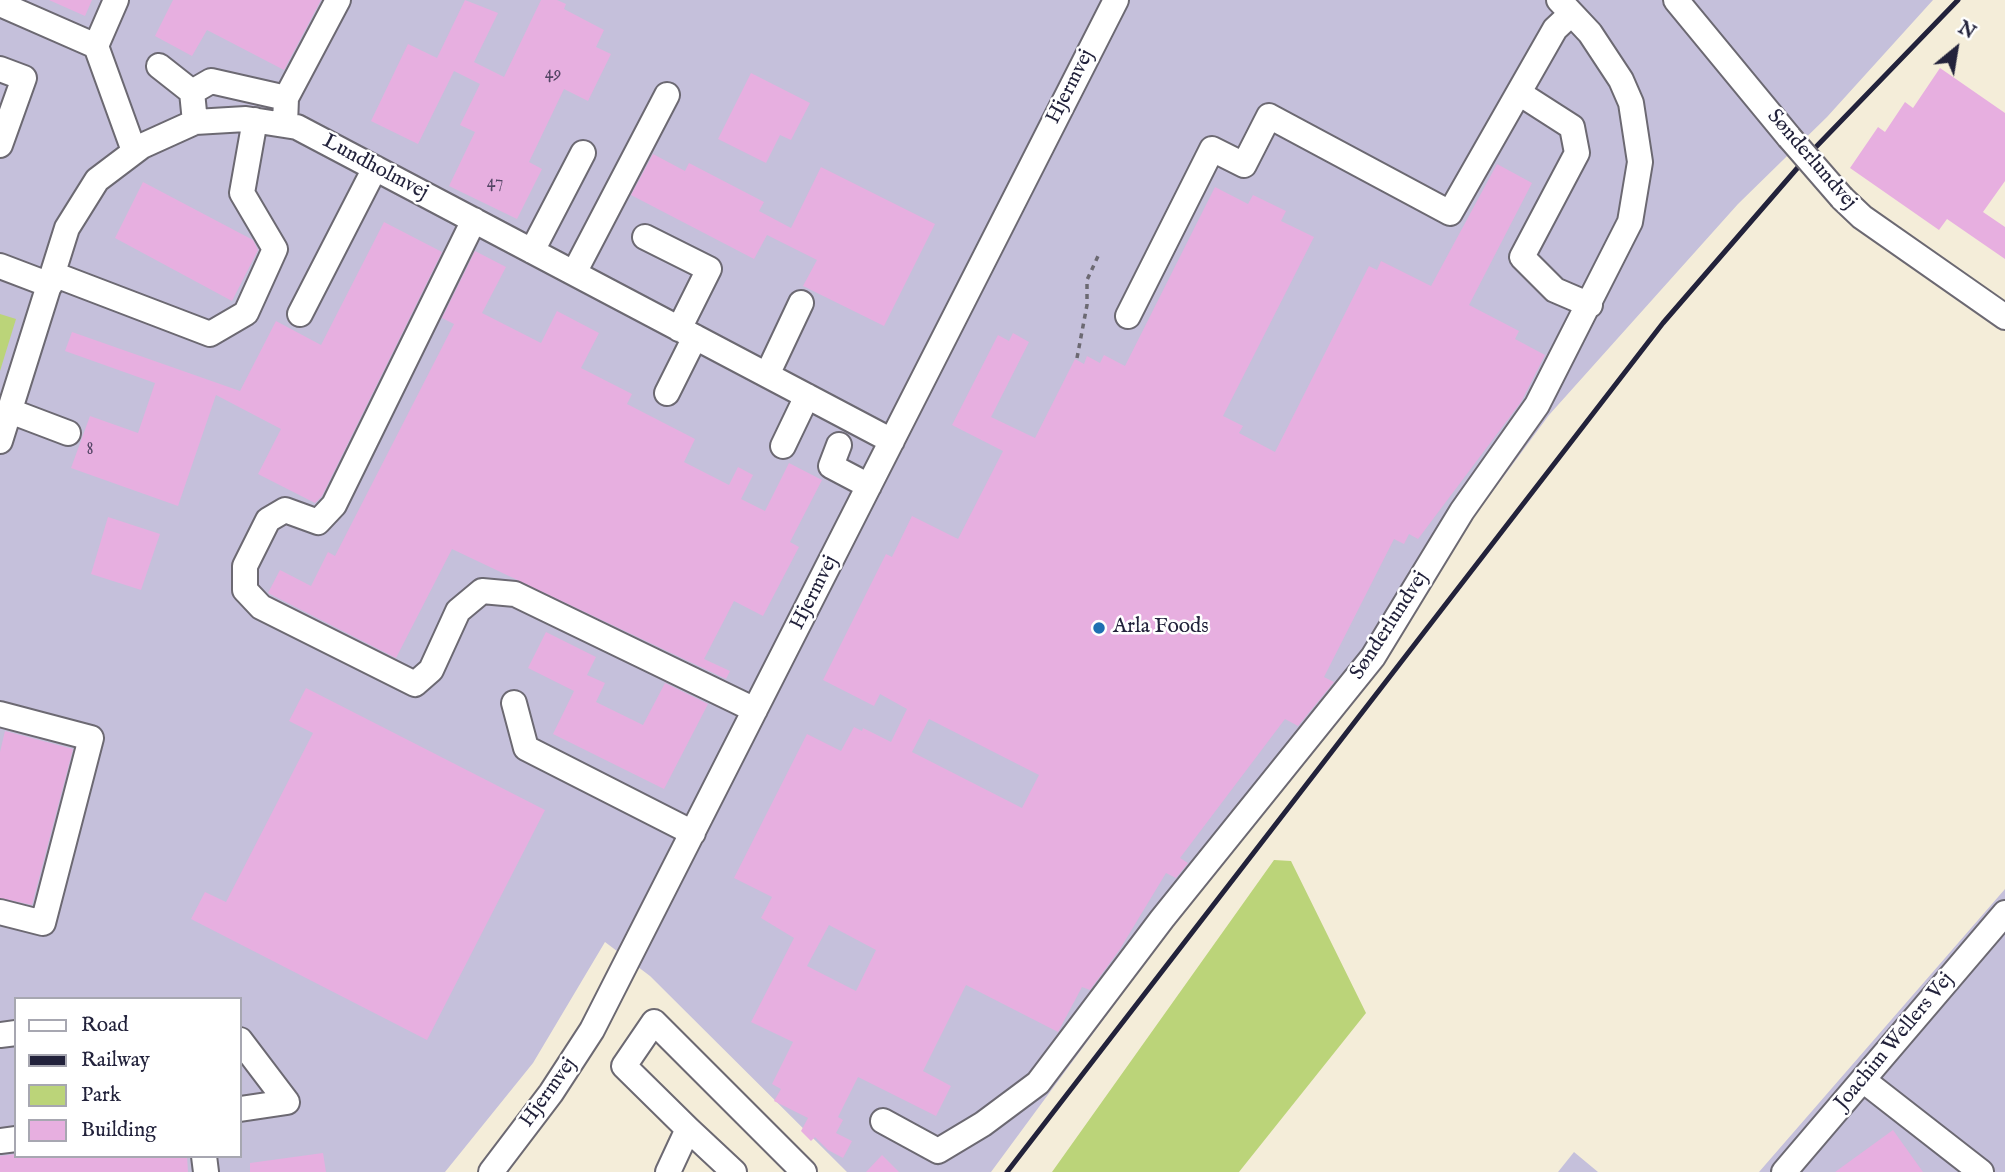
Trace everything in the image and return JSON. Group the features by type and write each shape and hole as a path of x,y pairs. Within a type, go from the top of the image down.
{"street":[{"path":"116,0 96,46 134,152"},
{"path":"285,125 286,98 338,0"},
{"name":"Hjermvej","path":"491,1172 551,1093 592,1030 1116,0"},
{"name":"Sønderlundvej","path":"1676,0 1842,198 1862,217 2005,317"},
{"path":"0,5 96,46"},
{"path":"1128,316 1212,149 1244,165 1269,116 1450,213 1565,7"},
{"name":"Sønderlundvej","path":"883,1121 938,1151 983,1124 1038,1083 1162,919 1374,657 1462,511 1537,405 1630,222 1640,162 1635,122 1621,80 1609,58 1565,7"},
{"path":"159,66 192,92 195,122"},
{"path":"0,69 24,78 0,145"},
{"path":"192,92 211,80 286,98"},
{"path":"1519,93 1572,127 1577,153 1522,257 1555,290 1590,305"},
{"path":"574,273 667,95"},
{"path":"0,266 51,279 210,334 246,313 275,249 242,193 255,120"},
{"name":"Lundholmvej","path":"0,441 9,396 67,228 97,180 134,152 195,122 255,120 297,127 892,441"},
{"path":"531,251 583,153"},
{"path":"300,314 375,168"},
{"path":"474,220 334,505 318,522 285,510 268,520 245,566 245,590 261,607 415,684 431,670 458,611 482,591 515,594 755,710"},
{"path":"645,237 709,269 667,393"},
{"path":"767,375 801,303"},
{"path":"9,396 68,433"},
{"path":"783,446 807,396"},
{"path":"839,445 831,466 869,486"},
{"path":"514,703 526,748 693,833"},
{"path":"0,714 91,738 43,923 0,912"},
{"name":"Joachim Wellers Vej","path":"1784,1172 2005,913"},
{"path":"734,1172 624,1066 654,1022 804,1172"},
{"path":"242,1043 287,1102 242,1109"},
{"path":"1863,1080 1981,1172"},
{"path":"668,1172 688,1129"}],"path":[{"path":"1077,358 1087,306 1087,280 1099,254"}],"shaded area":[{"path":"0,0 1933,0 1827,117 1738,204 1549,415 991,1172 847,1172 650,976 605,942 533,1063 445,1172 0,1172"},
{"path":"2005,889 2005,1172 1759,1172"},
{"path":"1574,1152 1598,1172 1558,1172"}],"green space":[{"path":"0,314 16,319 0,371"},
{"path":"1274,860 1291,861 1366,1013 1239,1172 1052,1172"}],"building":[{"path":"49,0 92,0 85,16"},
{"path":"173,0 321,0 284,70 207,30 192,56 155,36"},
{"path":"465,0 498,13 474,62 504,77 541,0 557,0 566,4 564,9 604,30 596,47 611,54 588,101 564,89 529,162 542,169 517,219 449,186 475,132 460,125 480,84 454,71 418,144 371,121 408,44 437,58"},
{"path":"1940,68 2005,113 2005,181 1983,212 2005,227 2005,259 1947,219 1939,230 1850,168 1878,127 1885,132 1905,102 1913,108"},
{"path":"751,73 810,103 791,140 780,135 766,163 718,139"},
{"path":"653,154 685,171 689,163 764,202 759,211 791,228 821,167 935,224 884,326 803,286 817,260 767,235 754,259 631,195"},
{"name":"Arla Foods","path":"1497,164 1532,183 1469,305 1519,331 1515,339 1545,355 1521,402 1418,539 1409,534 1404,544 1394,539 1324,677 1334,682 1298,726 1285,719 1180,858 1188,863 1176,878 1166,873 1120,949 1090,990 1082,987 1058,1032 966,985 923,1071 951,1086 936,1116 858,1077 838,1117 843,1120 836,1133 852,1141 843,1158 828,1150 815,1137 811,1141 801,1131 808,1118 774,1101 781,1089 772,1084 793,1042 751,1022 794,938 761,918 772,897 734,878 807,734 841,751 854,727 862,731 863,728 891,742 907,709 880,694 874,706 823,680 886,554 892,557 912,516 958,539 1003,451 952,425 998,335 1009,341 1013,333 1029,342 991,417 1035,438 1075,359 1084,364 1087,356 1100,363 1104,355 1125,366 1215,187 1248,204 1253,195 1286,211 1281,221 1314,237 1223,416 1243,426 1239,433 1275,452 1369,266 1377,270 1381,261 1431,286","holes":["929,719 1039,775 1022,808 912,752","829,925 876,950 856,991 807,966"]},
{"path":"143,182 253,240 258,250 232,301 115,238"},
{"path":"384,222 442,252 322,496 315,503 258,474 281,429 216,395 178,506 71,468 90,416 138,433 155,383 65,351 72,332 240,391 276,321 321,345"},
{"path":"475,251 506,267 482,313 541,343 557,311 599,333 581,368 632,394 627,404 695,439 684,462 729,485 738,467 753,475 741,499 765,511 789,463 822,480 790,542 799,547 763,616 734,601 704,659 730,671 726,679 452,549 396,658 268,593 280,570 311,586 328,552 335,556 454,324 442,318"},
{"path":"108,517 160,534 141,590 91,574"},
{"path":"546,632 596,657 587,675 605,683 596,702 643,725 665,683 708,704 664,789 553,734 574,691 528,668"},
{"path":"306,688 545,810 427,1040 191,919 205,892 226,902 313,733 289,721"},
{"path":"5,731 73,749 32,905 0,898 0,752"},
{"path":"1893,1130 1923,1172 1835,1172"},
{"path":"323,1153 326,1172 250,1172 250,1163"},
{"path":"882,1155 899,1172 866,1172"},
{"path":"0,1156 187,1158 188,1172 0,1172"}],"railway":[{"path":"1007,1172 1663,323 1813,150 1958,0"}],"place":[{"name":"Arla Foods","path":"1099,628"}]}
